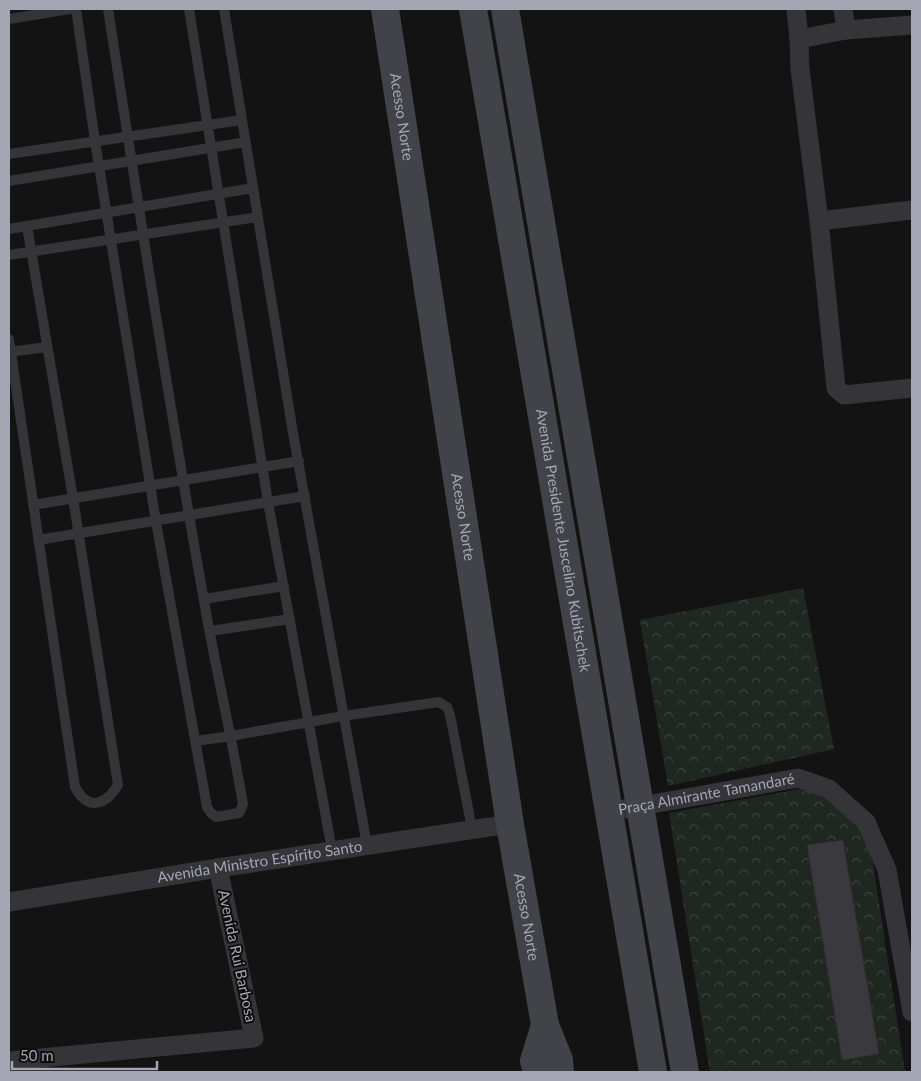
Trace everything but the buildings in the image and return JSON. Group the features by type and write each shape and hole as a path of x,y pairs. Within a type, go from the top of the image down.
{"main road":[{"name":"Acesso Norte","path":"385,9 510,824 545,1025 559,1060 560,1072"},
{"name":"Avenida Presidente Juscelino Kubitschek","path":"473,9 607,812 653,1072"},
{"name":"Avenida Presidente Juscelino Kubitschek","path":"505,9 685,1072"},
{"path":"537,1072 534,1060 545,1025"}],"street":[{"path":"796,9 800,69 819,221 836,388 844,395 912,388"},
{"path":"843,9 846,30"},
{"path":"799,39 846,30 912,25"},
{"path":"819,221 912,210"},
{"name":"Praça Almirante Tamandaré","path":"607,812 798,778 829,789 866,822 887,870 912,1012"},
{"name":"Avenida Ministro Espírito Santo","path":"9,902 332,850 510,824"},
{"name":"Avenida Rui Barbosa","path":"9,1061 254,1038 218,868"}],"lane":[{"path":"9,19 70,9"},
{"path":"76,9 106,213 156,522 208,807 216,817 239,813 243,804 204,599 131,162 108,9"},
{"path":"189,9 268,502 310,721 332,850"},
{"path":"224,9 298,461 367,845"},
{"path":"9,154 242,120"},
{"path":"9,181 246,142"},
{"path":"9,229 253,188"},
{"path":"9,255 144,233 258,218"},
{"path":"9,339 75,787 80,797 89,802 100,803 111,796 118,785 79,534 26,226"},
{"path":"10,352 46,346"},
{"path":"33,506 298,461"},
{"path":"38,540 305,496"},
{"path":"204,599 284,586"},
{"path":"210,631 290,619"},
{"path":"196,741 310,721 439,702 447,707 450,715 472,829"}],"green space":[{"path":"803,588 834,749 668,786 640,620"},
{"path":"800,789 824,796 858,822 872,857 905,1072 710,1072 669,813"}]}
